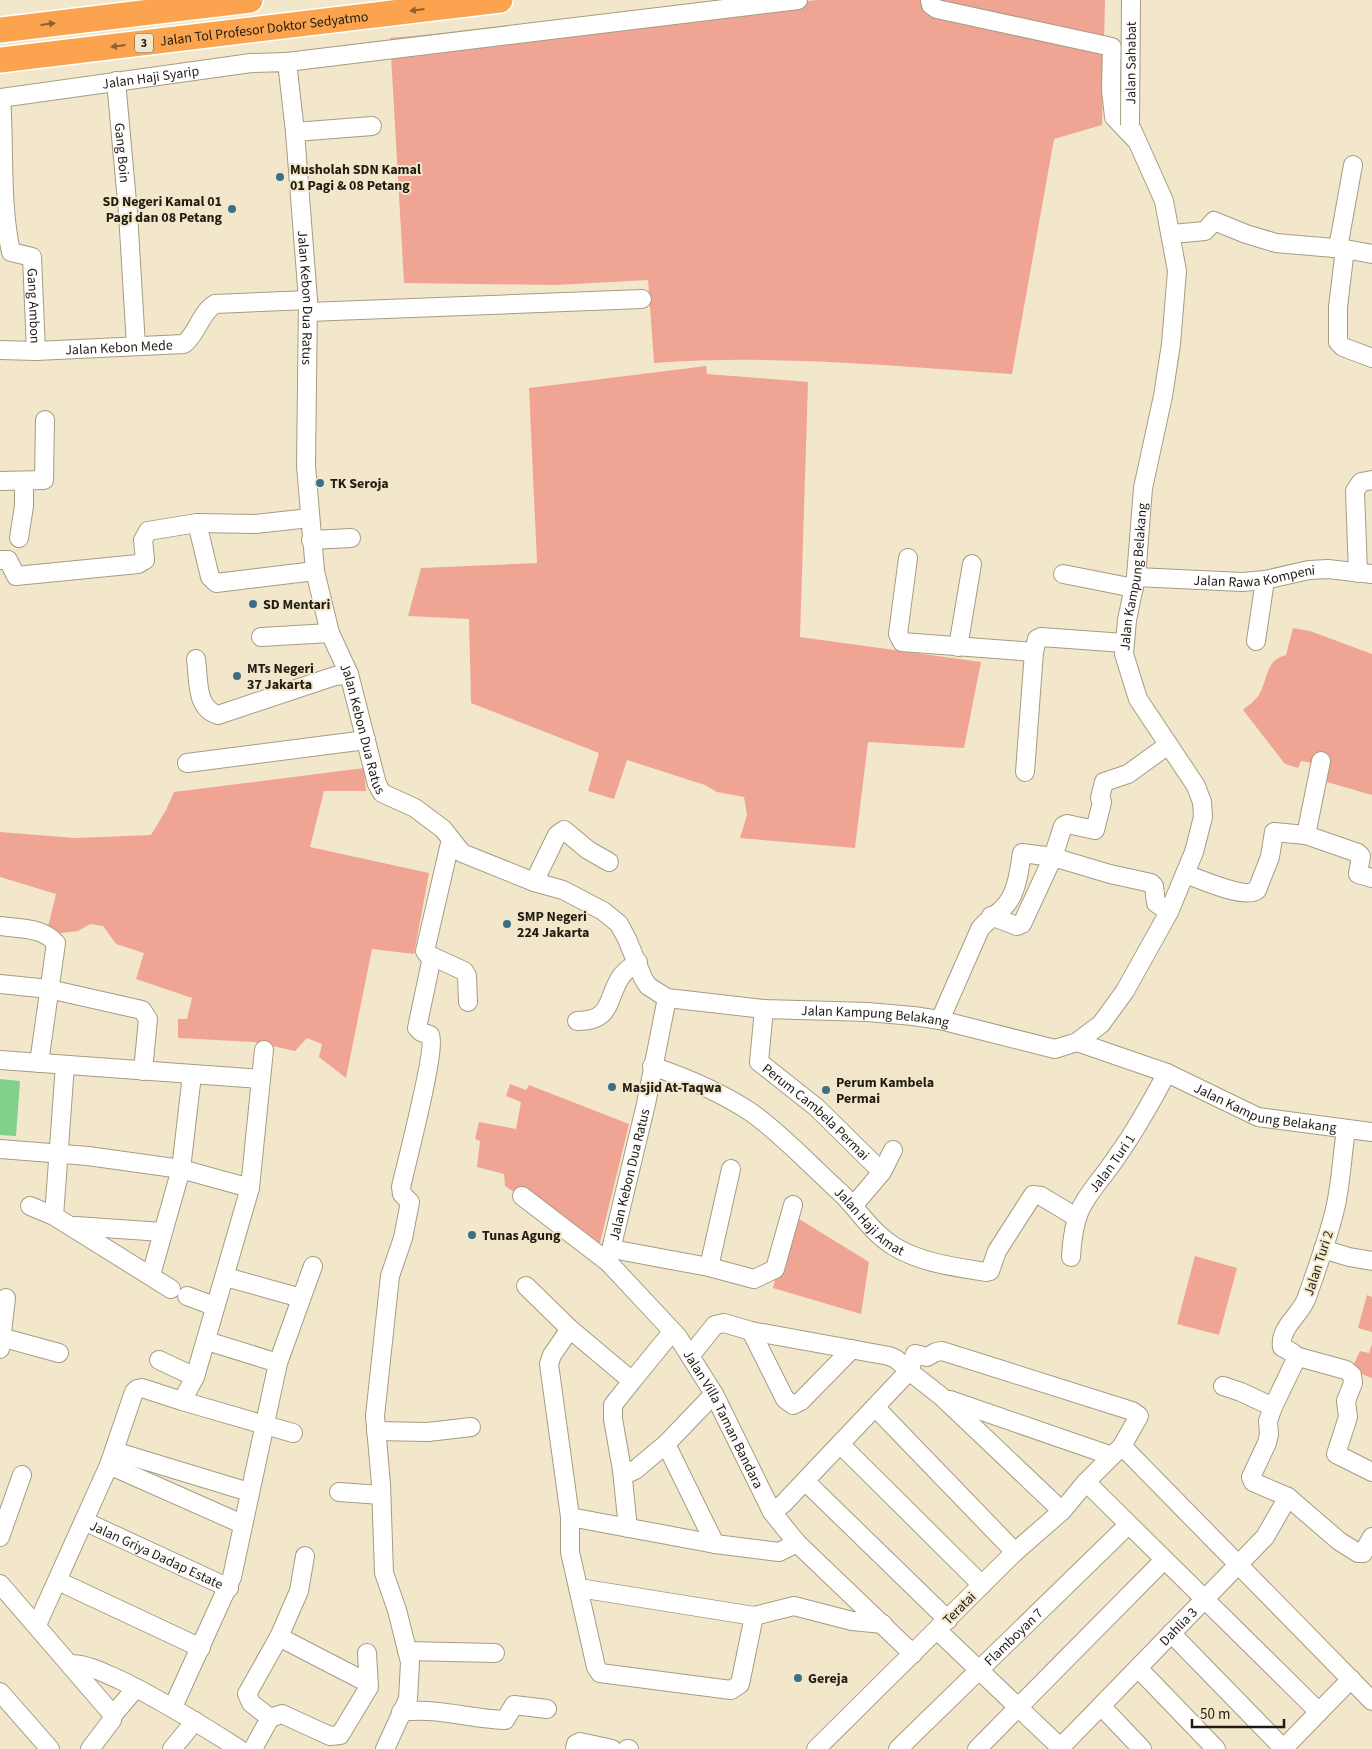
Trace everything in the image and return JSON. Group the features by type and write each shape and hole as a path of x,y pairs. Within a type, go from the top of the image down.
{"highway":[{"name":"3","path":"0,30 250,0"},
{"name":"Jalan Tol Profesor Doktor Sedyatmo","path":"0,60 500,0"}],"street":[{"name":"Jalan Haji Syarip","path":"0,98 251,63 288,70 798,0"},
{"path":"930,0 937,9 1112,47"},
{"name":"Jalan Sahabat","path":"1130,125 1131,0"},
{"path":"1137,142 1114,116 1111,90 1112,47 1140,0"},
{"name":"Jalan Kebon Dua Ratus","path":"288,70 295,132 308,306 306,466 311,540 315,571 330,633 349,674 377,784 382,793 415,808 443,830 462,853 534,882 563,890 603,911 618,924 648,986 667,998 610,1255"},
{"name":"Gang Boin","path":"116,82 128,213 136,346"},
{"name":"Gang Ambon","path":"0,98 5,222 11,252 32,257 36,351"},
{"name":"Jalan Kampung Belakang","path":"667,998 764,1009 868,1012 940,1020 1055,1049 1077,1042 1101,1024 1116,1006 1169,912 1198,840 1203,817 1202,802 1196,786 1138,700 1126,661 1124,643 1135,583 1143,488 1163,396 1177,271 1172,234 1164,201 1154,174 1130,125"},
{"path":"295,132 372,126"},
{"path":"1353,165 1341,249 1338,342 1343,347 1372,358"},
{"path":"1172,234 1205,231 1214,221 1246,234 1276,243 1372,254"},
{"name":"Jalan Kebon Mede","path":"0,350 36,351 184,344 192,337 208,309 216,304 308,306 642,299"},
{"path":"0,482 44,480 45,420"},
{"path":"1365,573 1355,491 1361,482 1372,480"},
{"path":"19,538 24,506 24,482"},
{"path":"0,560 8,560 16,576 138,564 145,560 143,540 148,530 197,523 255,524 310,518"},
{"path":"197,523 210,577 216,583 315,571"},
{"path":"311,540 351,538"},
{"path":"908,558 899,639 905,643 1034,652"},
{"path":"958,647 972,564"},
{"name":"Jalan Rawa Kompeni","path":"1063,574 1135,583 1242,582 1265,580 1309,570 1365,573"},
{"path":"1256,641 1265,580"},
{"path":"261,637 330,633"},
{"path":"1025,772 1036,640 1041,637 1124,643"},
{"path":"196,659 202,705 208,712 218,715 335,676 349,674"},
{"path":"187,763 366,740"},
{"path":"991,916 1018,926 1022,924 1053,857 1061,828 1064,825 1095,830 1104,782 1128,774 1168,745"},
{"path":"1306,835 1321,761"},
{"path":"534,882 557,835 564,830 588,850 609,862"},
{"path":"1185,874 1234,892 1253,893 1257,890 1270,857 1274,832 1306,835 1358,853 1361,856 1358,874 1372,878"},
{"path":"451,839 425,951 464,971 467,976 468,1002"},
{"path":"940,1020 980,929 991,916 1004,908 1016,886 1022,853 1053,857 1151,884 1154,886 1156,903 1169,912"},
{"path":"0,926 40,931 50,936 56,943 39,1063"},
{"path":"385,1749 408,1698 410,1662 397,1610 384,1573 375,1416 390,1276 403,1238 410,1202 402,1194 401,1187 427,1073 431,1043 430,1035 421,1032 417,1028 432,956"},
{"path":"577,1021 594,1020 605,1013 620,978 638,962"},
{"path":"0,984 49,988 142,1010 148,1019 143,1071"},
{"name":"Perum Cambela Permai","path":"764,1009 759,1062 816,1107 882,1172"},
{"name":"Jalan Kampung Belakang","path":"1077,1042 1168,1073 1258,1117 1372,1132"},
{"path":"182,1401 195,1377 207,1341 214,1306 226,1277 250,1188 264,1050"},
{"path":"0,1060 261,1079"},
{"path":"54,1216 65,1065"},
{"name":"Jalan Haji Amat","path":"652,1066 695,1082 752,1113 856,1204 868,1226 897,1248 930,1261 986,1272 990,1271 997,1251 1033,1195 1041,1196 1076,1217"},
{"name":"Jalan Turi 1","path":"1071,1256 1072,1229 1086,1197 1128,1141 1168,1073"},
{"path":"151,1275 180,1169 192,1075"},
{"name":"Jalan Turi 2","path":"1295,1356 1282,1347 1282,1342 1291,1320 1304,1308 1323,1249 1335,1208 1346,1130"},
{"path":"0,1149 60,1153 180,1169 250,1188"},
{"path":"856,1204 882,1172 893,1150"},
{"path":"709,1267 731,1169"},
{"name":"Jalan Villa Taman Bandara","path":"522,1196 610,1255 690,1356 714,1394 772,1512 797,1543 913,1654"},
{"path":"610,1255 709,1267 754,1279 775,1269 794,1205"},
{"path":"30,1206 73,1226 170,1288"},
{"path":"73,1226 162,1232"},
{"path":"1323,1249 1372,1261"},
{"name":"Jalan Griya Dadap Estate","path":"173,1707 228,1588 278,1363 313,1266"},
{"path":"226,1277 300,1298"},
{"path":"526,1286 570,1329 632,1381"},
{"path":"187,1296 214,1306"},
{"path":"6,1298 1,1341 59,1353"},
{"path":"690,1356 719,1323 896,1359 942,1397 1062,1511"},
{"path":"570,1329 552,1355 550,1364 570,1517 570,1552 580,1588 596,1667 600,1673 731,1690 740,1684 754,1616"},
{"path":"751,1331 785,1400 793,1405 801,1402 852,1350"},
{"path":"628,1528 622,1470 613,1419 613,1405 672,1332"},
{"path":"207,1341 278,1363"},
{"name":"Teratai","path":"818,1748 1015,1552 1062,1511 1086,1482 1112,1456 1139,1416 1132,1411 942,1351 927,1357 915,1354 909,1370"},
{"path":"1372,1472 1336,1454 1348,1417 1346,1401 1353,1383 1352,1375 1346,1370 1295,1356 1272,1407 1268,1422 1267,1444 1251,1480 1288,1498 1339,1541 1358,1554 1364,1553 1372,1537"},
{"path":"159,1360 195,1377"},
{"path":"772,1512 805,1481 909,1370"},
{"path":"1223,1386 1241,1392 1272,1407"},
{"name":"Jalan Griya Dadap Estate","path":"37,1625 112,1458 137,1389 293,1433"},
{"path":"622,1470 631,1472 666,1444 714,1394"},
{"path":"942,1397 1112,1456 1238,1563 1372,1701"},
{"path":"875,1407 1015,1552"},
{"path":"376,1431 428,1432 471,1427"},
{"path":"666,1444 714,1544"},
{"path":"840,1444 982,1585"},
{"path":"112,1458 249,1492"},
{"path":"112,1458 242,1524"},
{"path":"0,1537 22,1475"},
{"path":"805,1481 942,1625 979,1670 1060,1749"},
{"path":"1086,1482 1318,1712"},
{"path":"340,1492 381,1495"},
{"name":"Dahlia 3","path":"1060,1749 1265,1537 1288,1498"},
{"path":"570,1517 714,1544 779,1552 797,1543"},
{"name":"Jalan Griya Dadap Estate","path":"84,1521 228,1588"},
{"name":"Flamboyan 7","path":"898,1749 1128,1525"},
{"path":"270,1718 251,1703 247,1694 279,1637 299,1591 305,1556"},
{"path":"977,1749 1164,1560"},
{"path":"58,1581 201,1648"},
{"path":"0,1584 113,1715"},
{"path":"580,1588 754,1616 794,1606 852,1620 883,1624"},
{"path":"1171,1633 1283,1749 1351,1679"},
{"path":"279,1637 368,1683"},
{"path":"407,1651 495,1653"},
{"path":"253,1749 270,1718 282,1714 330,1736 340,1735 369,1687 367,1653"},
{"path":"70,1664 92,1667 136,1688 173,1707 239,1749"},
{"path":"1138,1668 1216,1749"},
{"path":"90,1749 112,1720 113,1715 136,1688"},
{"path":"0,1692 50,1749"},
{"path":"401,1712 414,1710 453,1712 505,1720 514,1705 547,1709"},
{"path":"1101,1706 1142,1749"},
{"path":"172,1749 195,1721"},
{"path":"575,1749 576,1744 580,1742 612,1749"}],"shaded area":[{"path":"819,0 1105,0 1102,125 1054,139 1012,374 788,360 654,363 648,280 556,285 404,283 390,38"},
{"path":"706,366 707,374 808,382 800,637 981,662 964,748 868,742 855,848 740,838 747,815 744,797 717,792 705,785 627,760 614,799 588,791 599,753 471,703 469,619 408,616 421,568 537,563 529,388"},
{"path":"1293,628 1310,631 1372,654 1372,795 1320,780 1323,765 1301,761 1298,768 1285,764 1243,710 1259,695 1271,665 1279,657 1286,655"},
{"path":"364,768 366,791 324,791 310,847 429,873 414,954 372,949 346,1078 319,1057 322,1044 307,1038 295,1051 254,1042 178,1038 178,1019 187,1019 192,998 136,979 144,953 116,944 103,926 90,924 78,931 53,934 47,931 56,894 0,877 0,832 75,838 151,835 174,792"},
{"path":"0,1079 20,1081 16,1136 0,1135"},
{"path":"510,1084 526,1090 529,1085 629,1124 599,1247 505,1186 504,1174 477,1167 480,1141 475,1139 479,1122 516,1129 521,1102 506,1096"},
{"path":"791,1214 869,1262 861,1314 773,1288"},
{"path":"1195,1256 1237,1268 1219,1335 1177,1324"},
{"path":"1367,1295 1372,1297 1372,1332 1358,1328"},
{"path":"1372,1344 1372,1378 1351,1370 1360,1351 1369,1353"}],"place":[{"name":"Musholah SDN Kamal 01 Pagi & 08 Petang","path":"280,177"},
{"name":"SD Negeri Kamal 01 Pagi dan 08 Petang","path":"232,209"},
{"name":"TK Seroja","path":"320,483"},
{"name":"SD Mentari","path":"253,604"},
{"name":"MTs Negeri 37 Jakarta","path":"237,676"},
{"name":"SMP Negeri 224 Jakarta","path":"507,924"},
{"name":"Masjid At-Taqwa","path":"612,1087"},
{"name":"Perum Kambela Permai","path":"826,1090"},
{"name":"Tunas Agung","path":"472,1235"},
{"name":"Gereja","path":"798,1678"}]}
